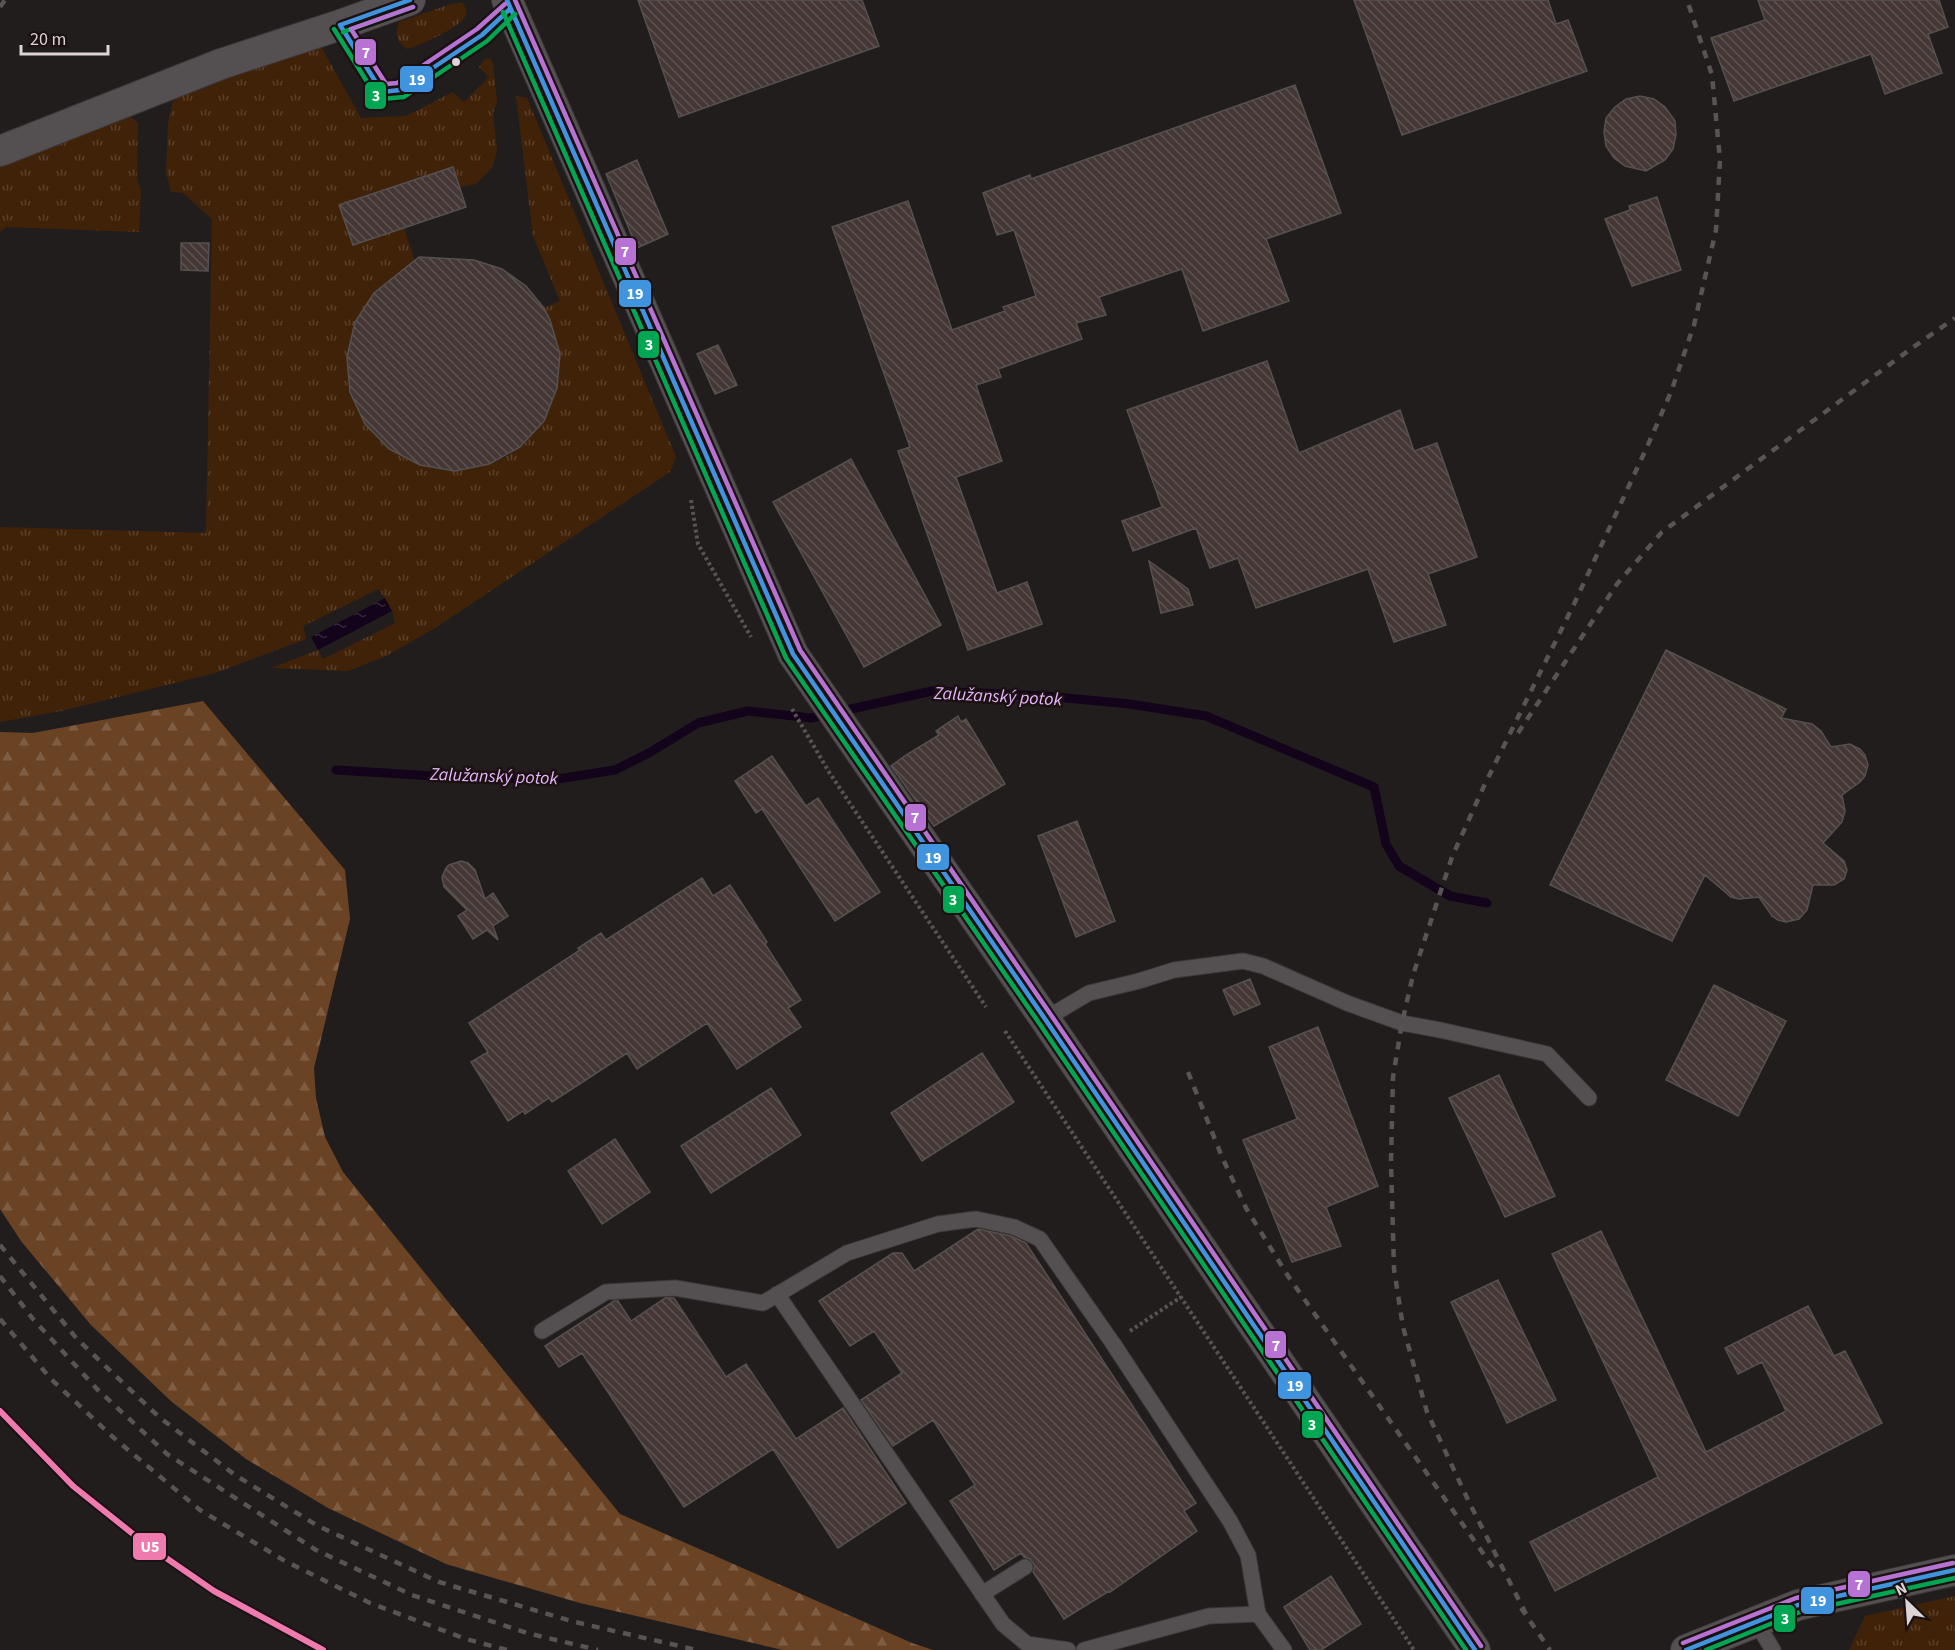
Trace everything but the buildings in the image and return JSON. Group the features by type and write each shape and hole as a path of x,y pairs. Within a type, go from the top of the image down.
{"street":[{"path":"0,151 221,64 410,0"},
{"path":"508,4 793,654 1475,1650"},
{"path":"1686,1650 1798,1605 1955,1570"}],"lane":[{"path":"340,25 382,92 400,90 482,35 508,4"},
{"path":"1045,1019 1089,993 1174,970 1243,961 1263,966 1347,1003 1402,1023 1547,1054 1589,1098"},
{"path":"542,1331 606,1292 675,1288 763,1303 847,1253 938,1224 976,1219 1014,1227 1040,1239 1112,1342 1230,1521 1248,1555 1258,1614 1284,1650"},
{"path":"777,1294 1003,1624 1027,1644 1068,1650"},
{"path":"982,1594 1025,1568"},
{"path":"1084,1650 1209,1616 1258,1614"},
{"path":"1756,1622 1773,1650"}],"path":[{"path":"689,489 699,544 756,646"},
{"path":"790,706 836,782 986,1007"},
{"path":"1005,1031 1414,1650"},
{"path":"1145,1320 1181,1297"}],"green space":[{"path":"462,2 466,8 466,15 449,30 407,49 399,41 397,30 399,22"},
{"path":"319,43 361,118 406,116 453,92 464,102 489,77 479,67 485,59 491,59 493,64 497,102 493,113 497,151 492,168 476,184 460,187 453,168 339,205 353,245 404,228 416,265 350,392 366,425 381,442 398,454 417,463 437,468 458,469 479,466 500,459 521,447 543,421 551,406 559,374 559,357 551,324 544,308 560,301 533,236 516,96 527,98 676,457 670,472 435,628 386,656 348,671 271,668 318,650 323,659 395,623 392,611 379,589 303,626 306,639 215,673 61,711 0,722 0,527 206,533 212,219 183,193 171,192 166,172 168,124 173,101 184,90"},
{"path":"127,113 138,123 137,180 141,191 139,232 6,227 0,232 0,163"},
{"path":"203,701 345,870 350,919 314,1068 316,1098 325,1137 343,1172 620,1514 912,1643 933,1650 783,1650 580,1603 446,1564 328,1508 246,1459 172,1402 91,1325 21,1241 0,1209 0,732 33,733"},
{"path":"1955,1596 1955,1650 1849,1650 1865,1616"}],"water":[{"path":"385,598 392,611 318,650 311,637"}],"waterway":[{"name":"Zalužanský potok","path":"336,770 467,778 558,779 615,770 649,753 698,723 748,711 811,718 932,691 1045,696 1130,704 1206,716 1374,787 1386,844 1399,866 1450,896 1487,903"}],"railway":[{"path":"0,7 5,0"},
{"path":"1526,1614 1468,1500 1427,1412 1403,1327 1394,1269 1391,1162 1393,1077 1413,975 1452,857 1647,447 1671,392 1694,325 1716,230 1720,160 1712,75 1687,0"},
{"path":"1518,733 1617,584 1662,532 1955,318"},
{"path":"1188,1072 1222,1157 1246,1208 1288,1276 1497,1573"},
{"path":"0,1245 77,1339 159,1417 235,1475 318,1526 439,1582 575,1622 697,1650"},
{"path":"0,1276 33,1319 97,1389 167,1454 316,1550 412,1595 527,1633 598,1650"},
{"path":"0,1319 51,1379 114,1438 200,1510 285,1561 370,1603 466,1639 507,1650"},
{"path":"1521,1608 1550,1650"}],"transit line":[{"name":"19","path":"340,25 410,0"},
{"name":"19","path":"507,0 793,654 1475,1650"},
{"name":"7","path":"515,0 800,650 1481,1646"},
{"name":"7","path":"413,7 351,29 386,84 397,83 477,29 505,4"},
{"name":"3","path":"343,32 413,7"},
{"name":"19","path":"340,25 382,92 400,90 482,35 510,9"},
{"name":"3","path":"503,12 786,658 1039,1023 1466,1650"},
{"name":"3","path":"334,29 376,96 382,99 404,97 487,41 515,14"},
{"name":"U5","path":"0,1411 73,1486 143,1542 214,1591 323,1650"},
{"name":"7","path":"1683,1643 1796,1598 1953,1563"},
{"name":"19","path":"1686,1650 1798,1605 1955,1570"},
{"name":"3","path":"1706,1650 1800,1612 1955,1578"}]}
